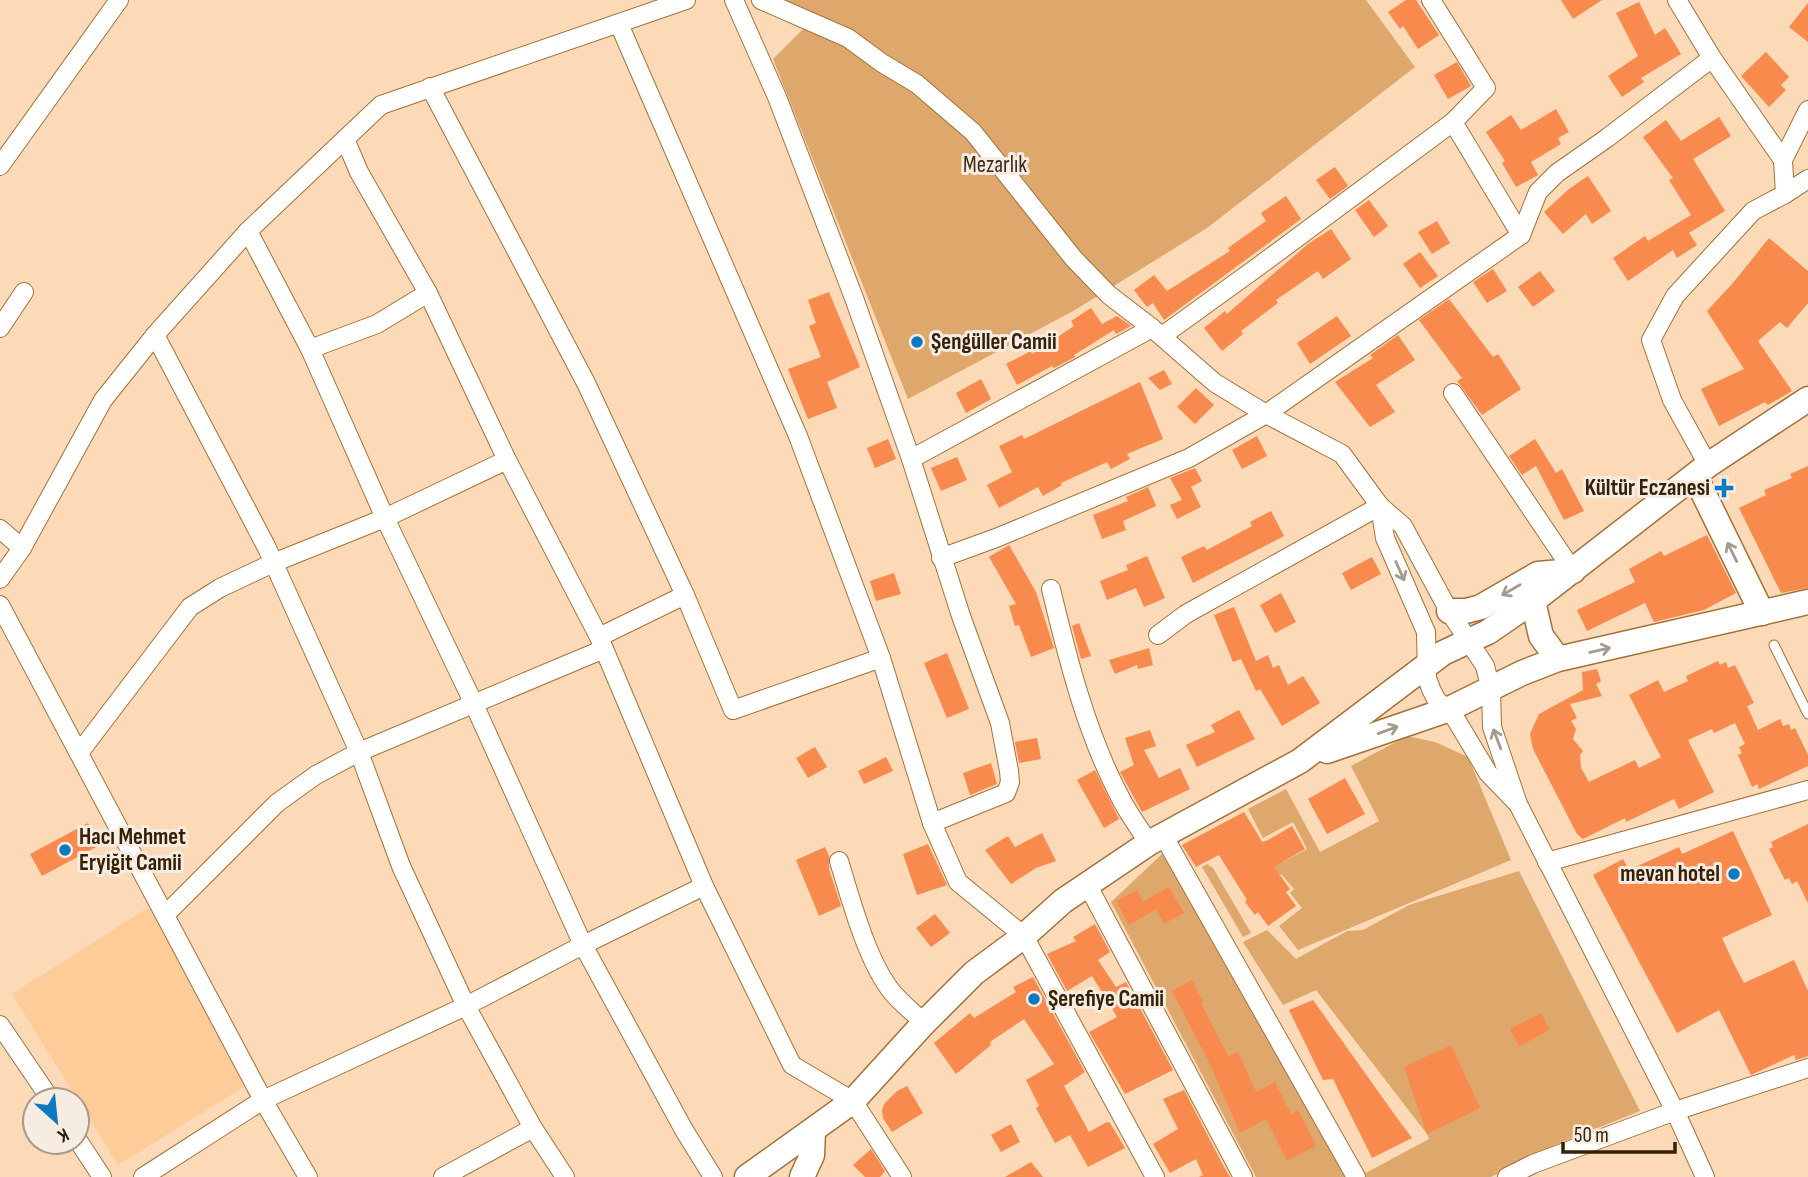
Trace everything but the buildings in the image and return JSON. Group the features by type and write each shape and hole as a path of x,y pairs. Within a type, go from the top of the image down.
{"main road":[{"path":"747,1177 853,1101 974,973 1024,936 1063,901 1156,839 1300,761 1427,665 1454,647 1488,632 1533,601 1702,471 1808,399"},
{"path":"1702,471 1762,613"},
{"path":"1449,611 1466,611 1481,607 1538,575 1573,571"},
{"path":"1533,601 1541,636 1558,659"},
{"path":"1300,761 1447,710 1558,659 1808,602"},
{"path":"802,1177 812,1156 813,1131"}],"street":[{"path":"0,166 119,0"},
{"path":"0,579 22,548 103,400 155,335 248,231 381,105 686,0"},
{"path":"734,0 777,97 849,285 1000,723 1010,782 1006,793 932,823"},
{"path":"761,0 848,38 926,92 973,132 1074,259 1109,295 1157,332 1215,383 1266,414 1342,454 1380,506 1403,526 1449,611 1485,666 1490,690 1492,727 1518,804 1675,1111 1705,1177"},
{"path":"911,459 1157,332 1259,266 1453,122 1486,88 1431,0"},
{"path":"1676,0 1712,58 1783,160"},
{"path":"619,24 798,436 881,658 932,823 958,882 1024,936 1154,1177"},
{"path":"941,558 1189,458 1266,414 1521,235 1538,192 1557,173 1712,58"},
{"path":"430,87 586,383 685,595 733,710 881,658"},
{"path":"1785,194 1783,160 1808,110"},
{"path":"1453,122 1521,235"},
{"path":"345,139 359,172 428,293 507,460 601,643 704,886 792,1065 853,1101 902,1177"},
{"path":"1702,471 1650,340 1675,296 1753,211 1808,179"},
{"path":"248,231 310,349 583,945 684,1130 713,1177"},
{"path":"0,328 24,292"},
{"path":"310,349 377,324 428,293"},
{"path":"155,335 273,563 359,752 401,866 466,1006 533,1128 565,1177"},
{"path":"1453,393 1573,571"},
{"path":"79,753 190,607 273,563 386,518 507,460"},
{"path":"1158,635 1186,614 1380,506"},
{"path":"1380,506 1385,538 1426,632 1431,689 1436,699 1461,727 1488,773 1518,804"},
{"path":"0,528 22,548"},
{"path":"1051,589 1069,663 1089,728 1120,798 1156,839 1356,1177"},
{"path":"166,914 277,803 316,775 359,752 601,643 685,595"},
{"path":"0,605 263,1100 308,1177"},
{"path":"1547,862 1808,790"},
{"path":"838,861 877,967 892,992 924,1023"},
{"path":"1087,884 1243,1177"},
{"path":"143,1177 263,1100 466,1006 704,886"},
{"path":"0,1025 41,1086"},
{"path":"1507,1177 1533,1164 1675,1111 1808,1068"},
{"path":"443,1177 533,1128"},
{"path":"88,1156 102,1177"}],"lane":[{"path":"1774,645 1808,714"}],"shaded area":[{"path":"151,906 244,1087 118,1165 91,1121 91,1086 69,1086 12,994"}],"green space":[{"name":"Mezarlık","path":"779,0 1366,0 1415,67 1207,228 1075,310 908,399 773,59 816,16"},
{"path":"1407,736 1435,742 1468,757 1511,860 1298,950 1279,926 1302,908 1290,893 1294,889 1282,875 1271,873 1248,849 1266,840 1279,864 1307,849 1293,822 1263,838 1248,809 1286,789 1320,852 1379,821 1351,766"},
{"path":"1162,854 1295,1073 1349,1177 1256,1177 1111,902"},
{"path":"1207,864 1213,868 1251,933 1243,937 1202,867"},
{"path":"1519,871 1640,1111 1555,1145 1491,1177 1363,1177 1362,1175 1429,1139 1427,1134 1316,990 1283,1005 1243,942 1267,930 1296,959 1347,931 1363,930 1409,905"}],"place":[{"name":"Şengüller Camii","path":"917,342"},
{"name":"Kültür Eczanesi","path":"1724,488"},
{"name":"Hacı Mehmet Eryiğit Camii","path":"65,850"},
{"name":"mevan hotel","path":"1734,874"},
{"name":"Şerefiye Camii","path":"1034,999"}]}
